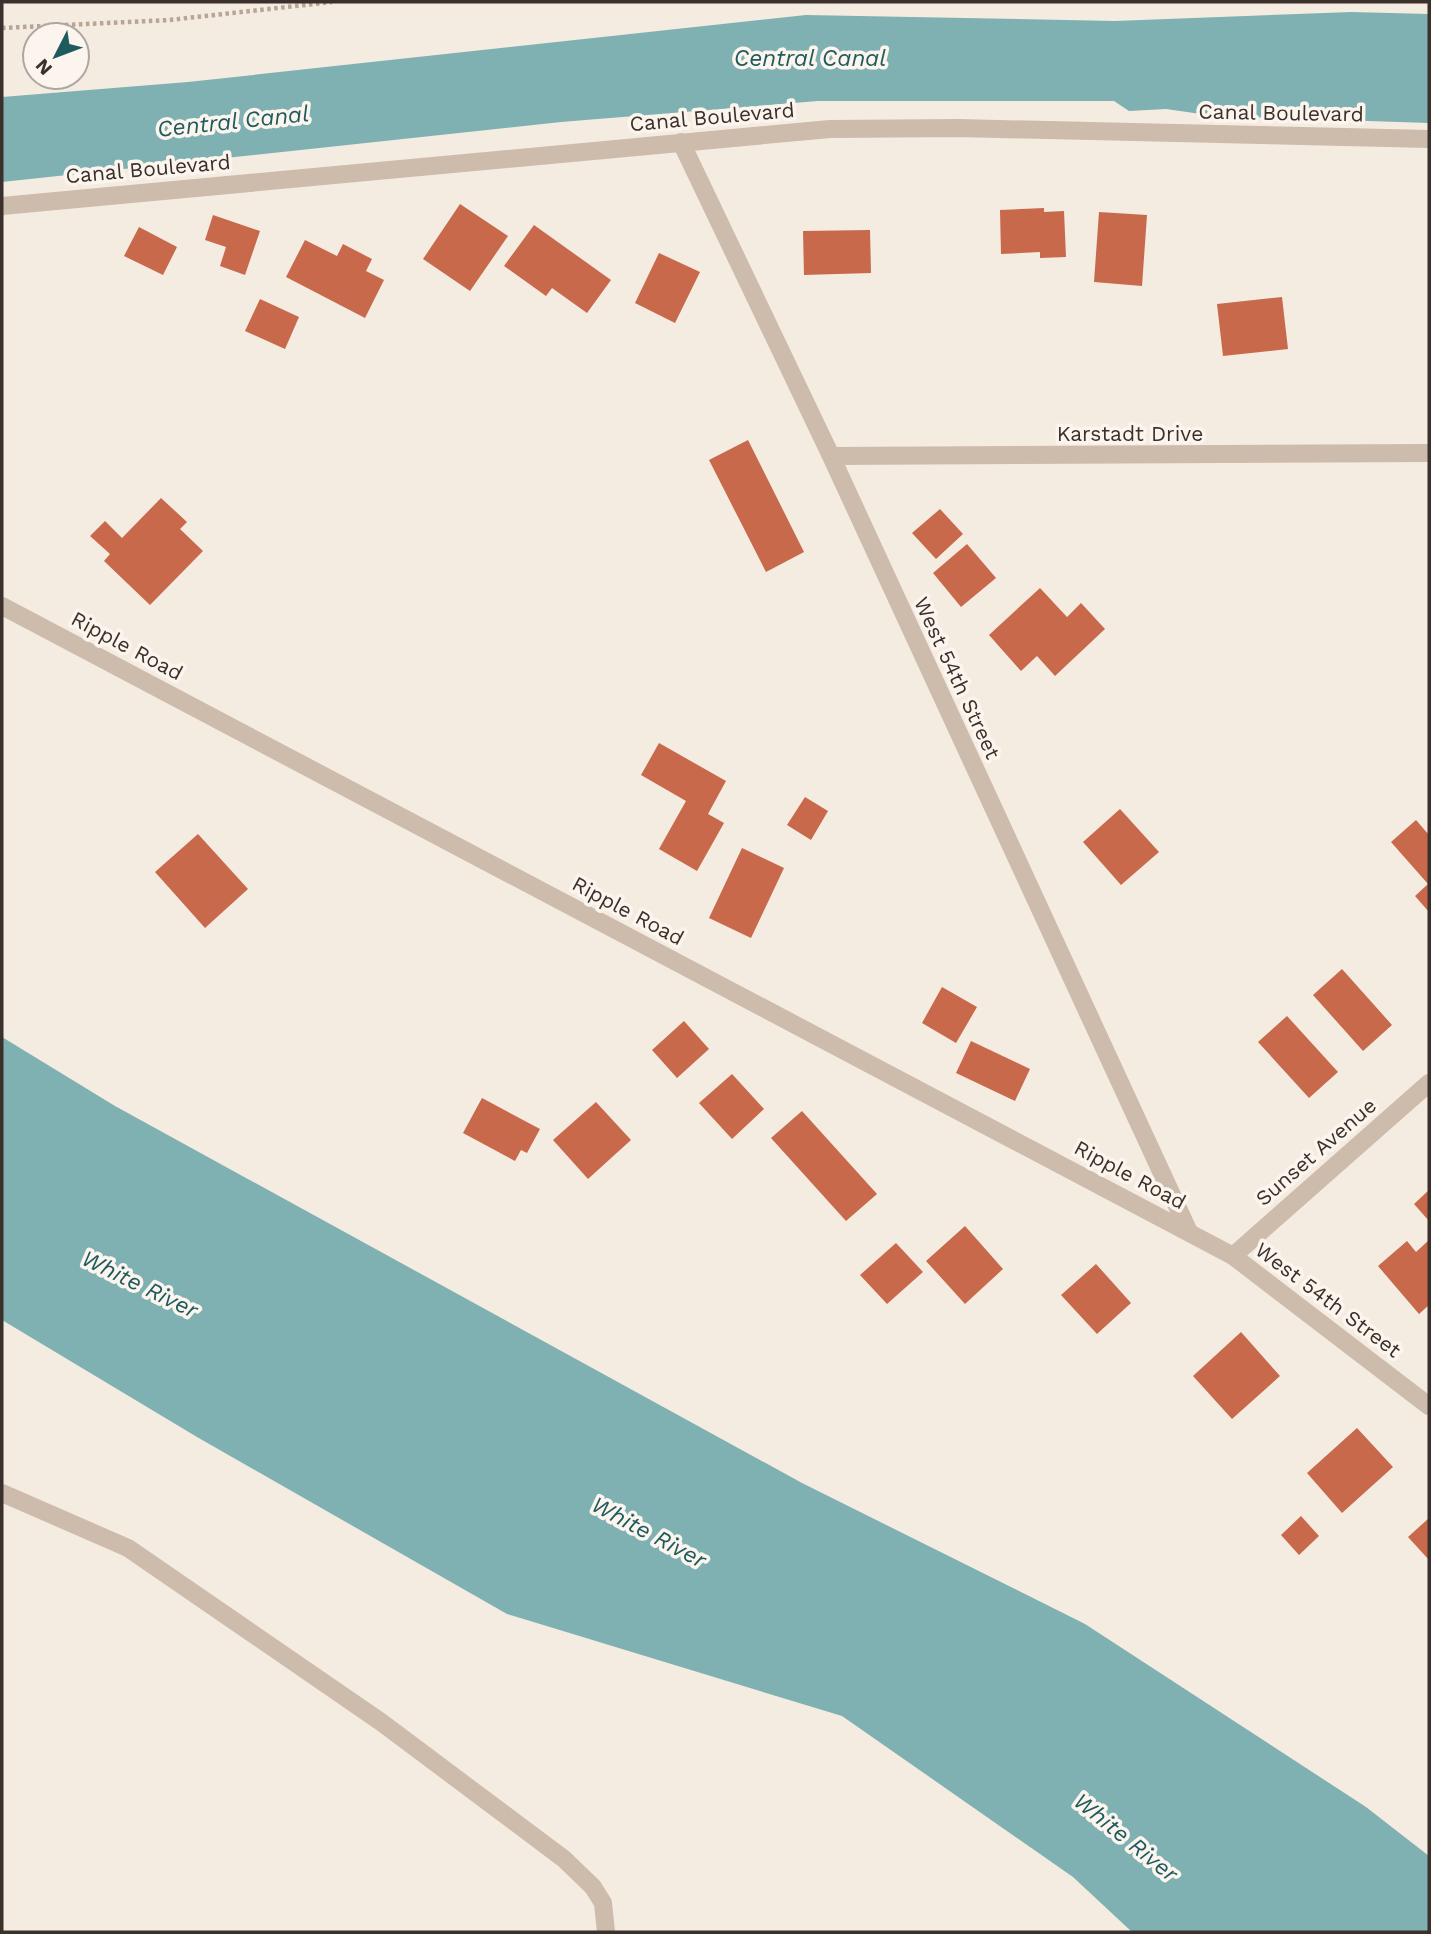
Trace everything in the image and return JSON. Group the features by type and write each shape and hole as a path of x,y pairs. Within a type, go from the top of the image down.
{"street":[{"name":"Canal Boulevard","path":"2,206 830,130 900,128 1429,139"},
{"name":"West 54th Street","path":"681,142 831,456 1189,1233"},
{"name":"Karstadt Drive","path":"831,456 1429,453"},
{"name":"Ripple Road","path":"2,606 1233,1256"},
{"name":"Sunset Avenue","path":"1233,1256 1429,1083"},
{"name":"West 54th Street","path":"1233,1256 1429,1406"},
{"path":"2,1493 128,1548 381,1722 564,1859 593,1886 603,1903 606,1932"}],"path":[{"path":"2,28 169,20 332,2"}],"water":[{"name":"Central Canal","path":"1351,12 1429,14 1429,123 1215,116 1166,109 1129,111 1114,101 818,101 561,122 2,182 2,97 188,82 806,15 1115,21"},
{"name":"White River","path":"2,1037 115,1106 802,1483 1085,1624 1366,1807 1429,1856 1429,1932 1132,1932 1073,1877 842,1716 507,1614 197,1437 2,1320"}],"building":[{"path":"460,204 508,236 470,291 423,259"},
{"path":"1044,208 1044,212 1064,211 1066,257 1040,258 1040,252 1001,254 1000,210"},
{"path":"1099,212 1147,215 1142,286 1094,282"},
{"path":"213,215 260,231 245,275 220,266 226,247 205,240"},
{"path":"534,225 611,280 587,313 552,288 546,296 504,266"},
{"path":"139,227 177,247 163,275 124,256"},
{"path":"870,230 871,273 804,275 803,231"},
{"path":"305,240 337,256 343,244 372,259 366,271 384,280 365,318 286,277"},
{"path":"659,253 700,272 675,323 635,303"},
{"path":"1282,297 1288,349 1223,356 1217,304"},
{"path":"260,299 299,317 285,349 245,331"},
{"path":"748,440 804,552 766,572 709,460"},
{"path":"161,498 187,522 180,529 203,551 150,605 104,561 110,554 90,536 105,521 122,538"},
{"path":"940,509 963,534 936,559 912,533"},
{"path":"967,544 996,578 961,607 933,573"},
{"path":"1040,588 1067,617 1081,603 1105,629 1055,676 1037,656 1021,671 989,635"},
{"path":"659,743 726,781 708,814 724,823 697,871 659,849 686,801 641,775"},
{"path":"805,797 828,811 811,840 787,825"},
{"path":"1120,809 1159,852 1121,885 1083,842"},
{"path":"1416,820 1429,835 1429,912 1415,896 1428,884 1391,842"},
{"path":"198,834 248,889 205,928 155,872"},
{"path":"742,848 784,868 751,938 709,918"},
{"path":"1342,969 1392,1025 1363,1051 1313,995"},
{"path":"942,987 977,1007 956,1043 922,1023"},
{"path":"1287,1016 1338,1072 1309,1098 1258,1042"},
{"path":"684,1021 709,1049 677,1078 652,1050"},
{"path":"971,1041 1030,1069 1015,1101 956,1073"},
{"path":"732,1074 764,1109 732,1139 699,1103"},
{"path":"482,1098 540,1129 527,1153 521,1150 515,1161 463,1133"},
{"path":"596,1102 631,1140 588,1179 553,1140"},
{"path":"802,1111 877,1194 846,1221 771,1138"},
{"path":"1429,1190 1429,1221 1414,1204"},
{"path":"965,1226 1003,1269 965,1304 926,1261"},
{"path":"1429,1240 1429,1305 1419,1314 1378,1266 1407,1241 1416,1252"},
{"path":"896,1243 923,1272 887,1304 860,1275"},
{"path":"1096,1264 1131,1303 1097,1334 1061,1295"},
{"path":"1241,1332 1280,1376 1232,1419 1193,1376"},
{"path":"1357,1428 1393,1467 1342,1513 1307,1473"},
{"path":"1301,1516 1319,1536 1299,1555 1281,1535"},
{"path":"1429,1518 1429,1560 1408,1537"}]}
